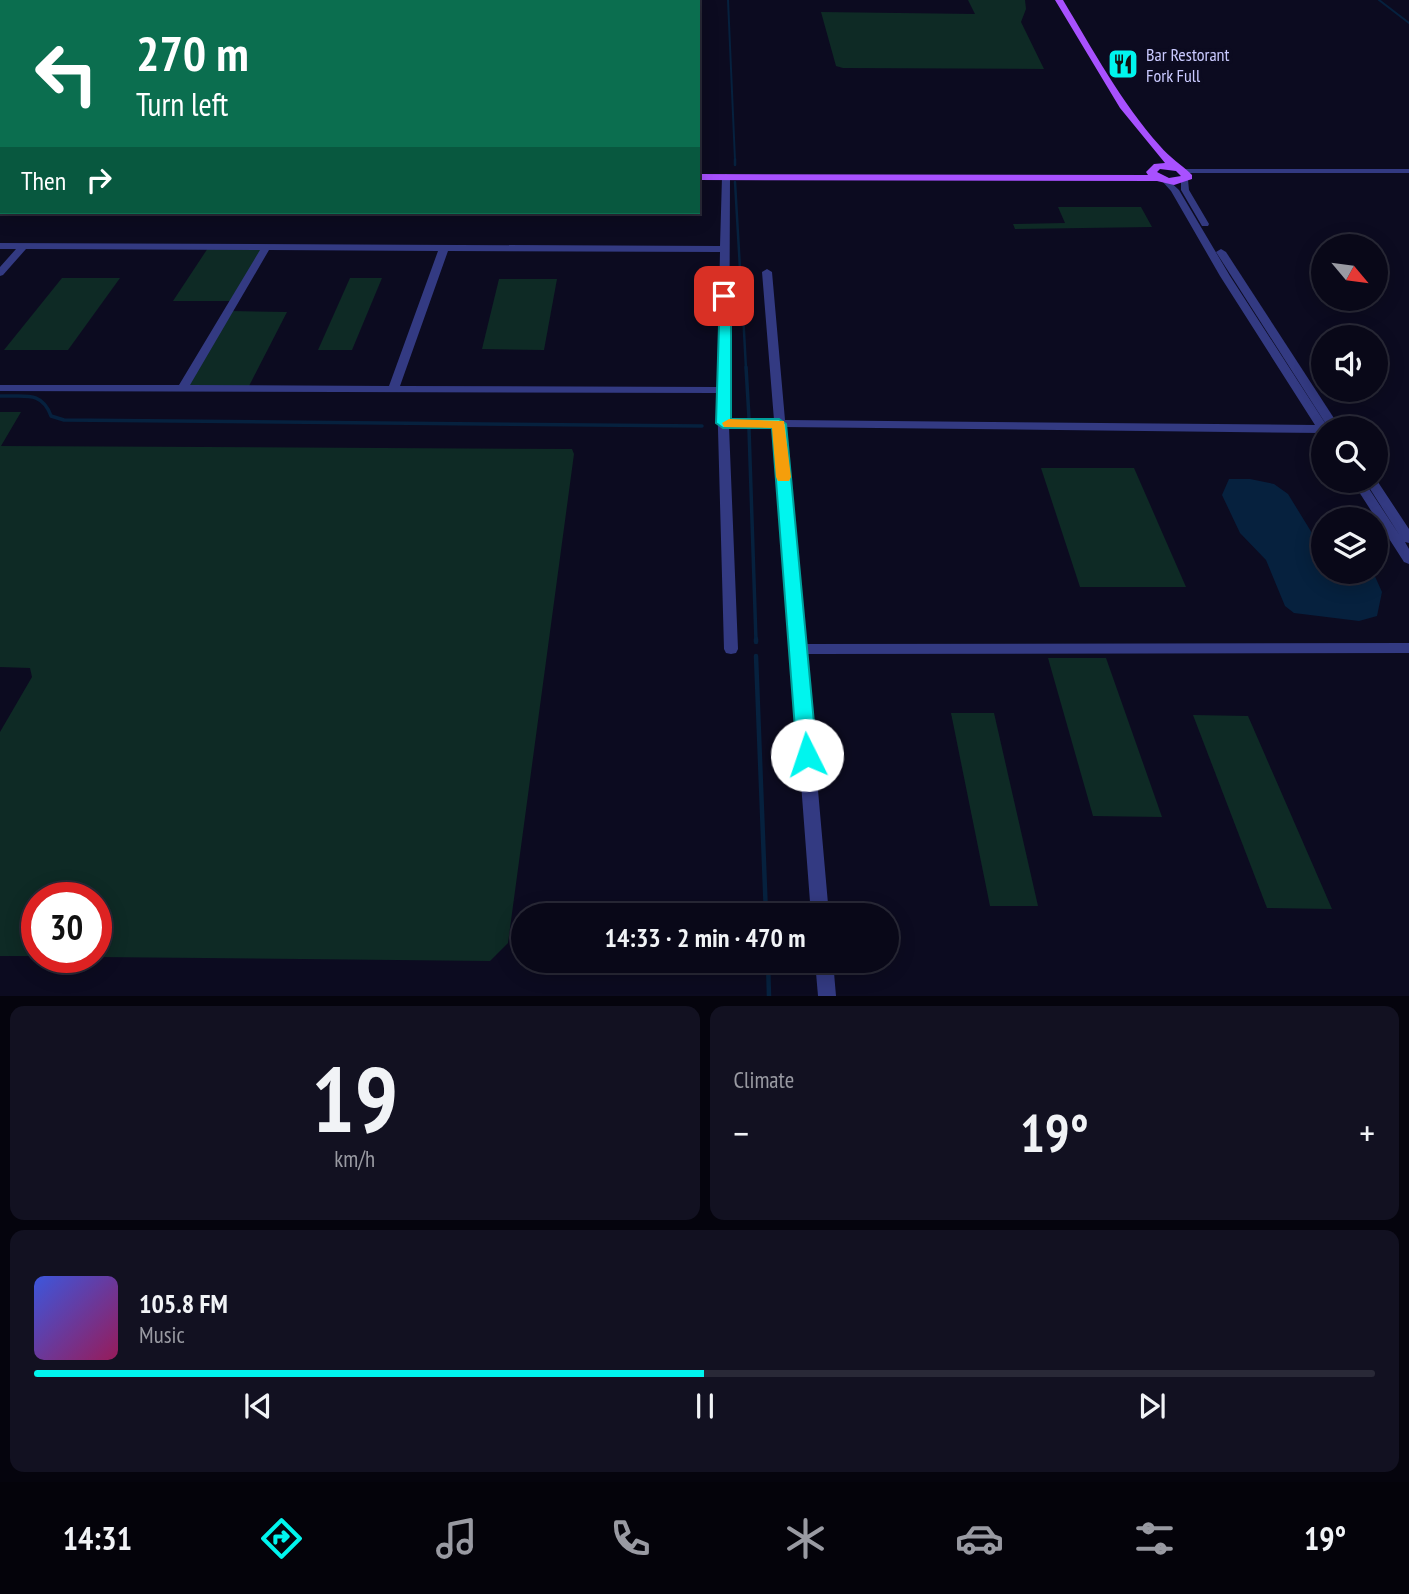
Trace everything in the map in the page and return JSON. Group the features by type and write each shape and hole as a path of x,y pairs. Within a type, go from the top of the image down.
{"main road":[{"path":"1051,0 1158,174"},
{"path":"1059,0 1107,78 1160,154 1185,176"},
{"path":"700,177 1158,174 1172,166"},
{"path":"700,171 1185,176"}],"street":[{"path":"1185,176 1409,171"},
{"path":"1158,174 1175,190 1231,287 1315,416"},
{"path":"1185,176 1409,177"},
{"path":"1185,176 1185,190 1231,270 1326,416"},
{"path":"726,177 722,390 730,649"},
{"path":"0,246 726,249"},
{"path":"0,273 24,246"},
{"path":"181,389 265,247"},
{"path":"393,389 444,248"},
{"path":"768,272 819,903"},
{"path":"0,388 722,390"},
{"path":"723,423 1311,429"},
{"path":"1366,493 1409,559"},
{"path":"1379,493 1409,539"},
{"path":"799,649 1409,648"},
{"path":"825,973 827,996"}],"green space":[{"path":"968,0 1025,0 1026,9 1021,22 1044,69 836,66 821,12 975,14"},
{"path":"1058,207 1141,207 1152,227 1015,229 1013,224 1065,223"},
{"path":"208,248 262,249 230,301 173,301"},
{"path":"62,278 120,278 68,350 4,350"},
{"path":"350,278 382,278 352,350 318,350"},
{"path":"499,279 557,279 544,350 482,349"},
{"path":"231,311 287,312 249,386 186,386"},
{"path":"0,412 21,412 1,446 572,449 574,454 513,903 511,903 508,943 490,961 112,957 112,882 21,882 21,956 0,956 0,732 32,677 30,668 0,667"},
{"path":"1041,468 1134,468 1186,587 1080,587"},
{"path":"1048,658 1106,658 1162,817 1093,816"},
{"path":"951,713 994,713 1038,906 990,906"},
{"path":"1193,715 1248,716 1332,909 1267,908"}],"water":[{"path":"1229,479 1250,479 1274,484 1288,494 1311,531 1311,584 1378,584 1382,592 1377,616 1359,621 1294,613 1285,606 1266,560 1240,533 1222,495"}],"waterway":[{"path":"728,0 735,160"},
{"path":"1379,0 1409,23"},
{"path":"735,160 735,165"},
{"path":"735,182 740,269"},
{"path":"741,275 746,369"},
{"path":"746,367 749,418"},
{"path":"0,396 37,399 43,402 51,416 64,420 702,426"},
{"path":"749,429 756,641"},
{"path":"756,656 766,903"},
{"path":"768,973 769,996"}],"slow traffic":[{"path":"729,423 779,424 784,477"}],"place":[{"name":"Bar Restorant Fork Full","path":"1123,64"}],"route":[{"path":"724,296 723,423 779,424 807,755"}]}
